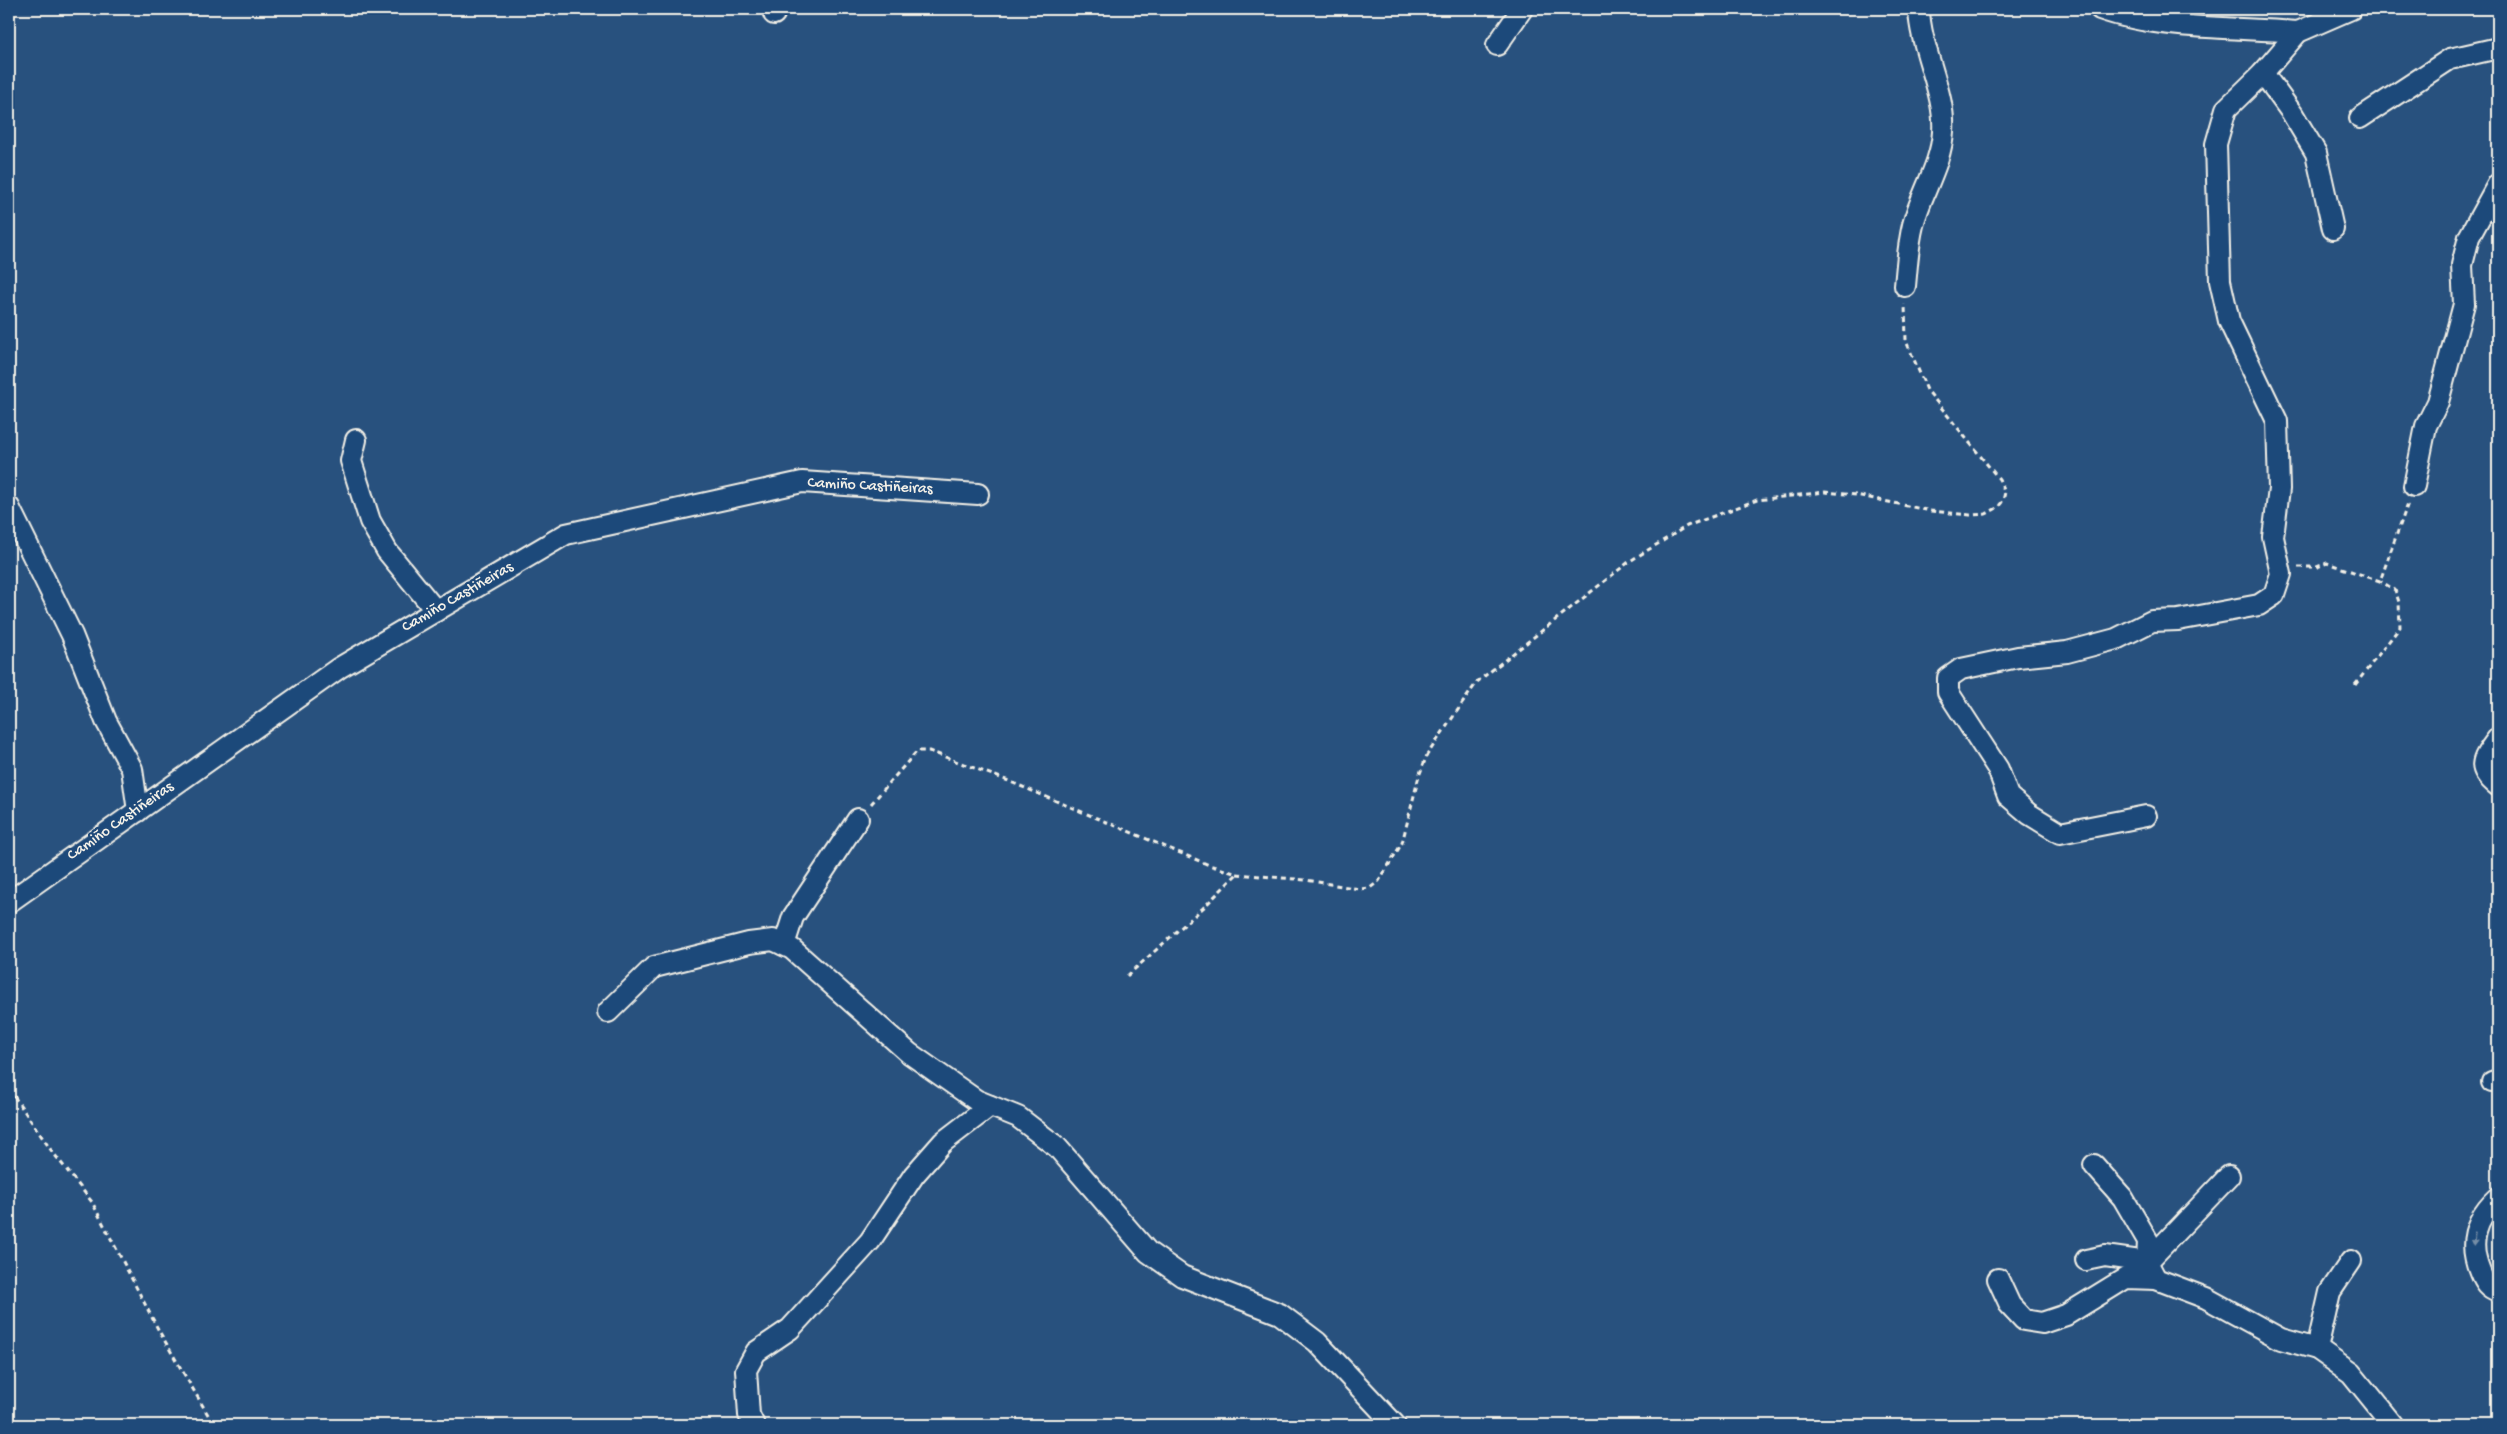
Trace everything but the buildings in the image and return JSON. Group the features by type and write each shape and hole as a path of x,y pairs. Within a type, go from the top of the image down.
{"street":[{"path":"1497,45 1522,9"},
{"path":"1905,286 1912,226 1939,160 1944,130 1939,98 1919,27 1919,9"},
{"path":"2100,9 2119,16 2190,25 2298,32"},
{"path":"2146,816 2060,833 2029,814 2008,796 1998,769 1948,692 1948,678 1961,669 2018,657 2067,652 2116,639 2152,621 2178,620 2259,605 2274,595 2281,574 2273,537 2279,489 2277,422 2228,321 2220,281 2216,144 2226,109 2263,73 2298,32 2351,9"},
{"path":"2360,118 2412,82 2450,59 2498,48"},
{"path":"2263,73 2292,113 2316,153 2333,229"},
{"path":"2414,486 2426,426 2438,402 2464,304 2462,265 2469,237 2498,184"},
{"path":"356,440 351,461 370,521 387,551 436,611"},
{"name":"Camiño Castiñeiras","path":"9,902 340,668 566,534 802,482 978,494"},
{"path":"9,507 72,635 106,721 132,769 138,811"},
{"path":"2498,738 2483,760 2482,766 2483,772 2498,786"},
{"path":"784,945 794,917 858,820"},
{"path":"608,1012 654,967 749,943 773,940 792,948 909,1053 976,1100 1018,1118 1057,1147 1148,1252 1182,1276 1280,1314 1317,1342 1395,1425"},
{"path":"754,1425 749,1415 746,1370 756,1352 790,1329 870,1241 914,1175 943,1142 990,1106"},
{"path":"2094,1165 2122,1198 2148,1241 2152,1271"},
{"path":"1998,1279 2010,1305 2024,1320 2042,1323 2066,1315 2126,1278 2152,1271 2229,1176"},
{"path":"2498,1198 2485,1212 2473,1237 2476,1263 2490,1288 2498,1292"},
{"path":"2086,1260 2106,1256 2152,1271 2281,1339 2317,1350 2351,1373 2393,1425"},
{"path":"2317,1350 2330,1292 2351,1261"}],"path":[{"path":"858,820 908,759 917,751 929,751 1006,780 1209,865 1238,874 1306,880 1359,889 1370,888 1379,882 1402,843 1419,776 1427,755 1477,682 1630,561 1687,526 1757,500 1825,492 1856,495 1931,511 1970,515 1986,514 1997,508 2003,501 2005,492 1999,479 1927,390 1920,376 1906,341 1905,286"},
{"path":"2380,581 2414,486"},
{"path":"2280,567 2317,567 2327,563 2380,581 2395,590 2399,602 2400,627 2355,685"},
{"path":"1127,976 1238,874"},
{"path":"9,1090 51,1150 92,1202 160,1332 214,1425"}]}
